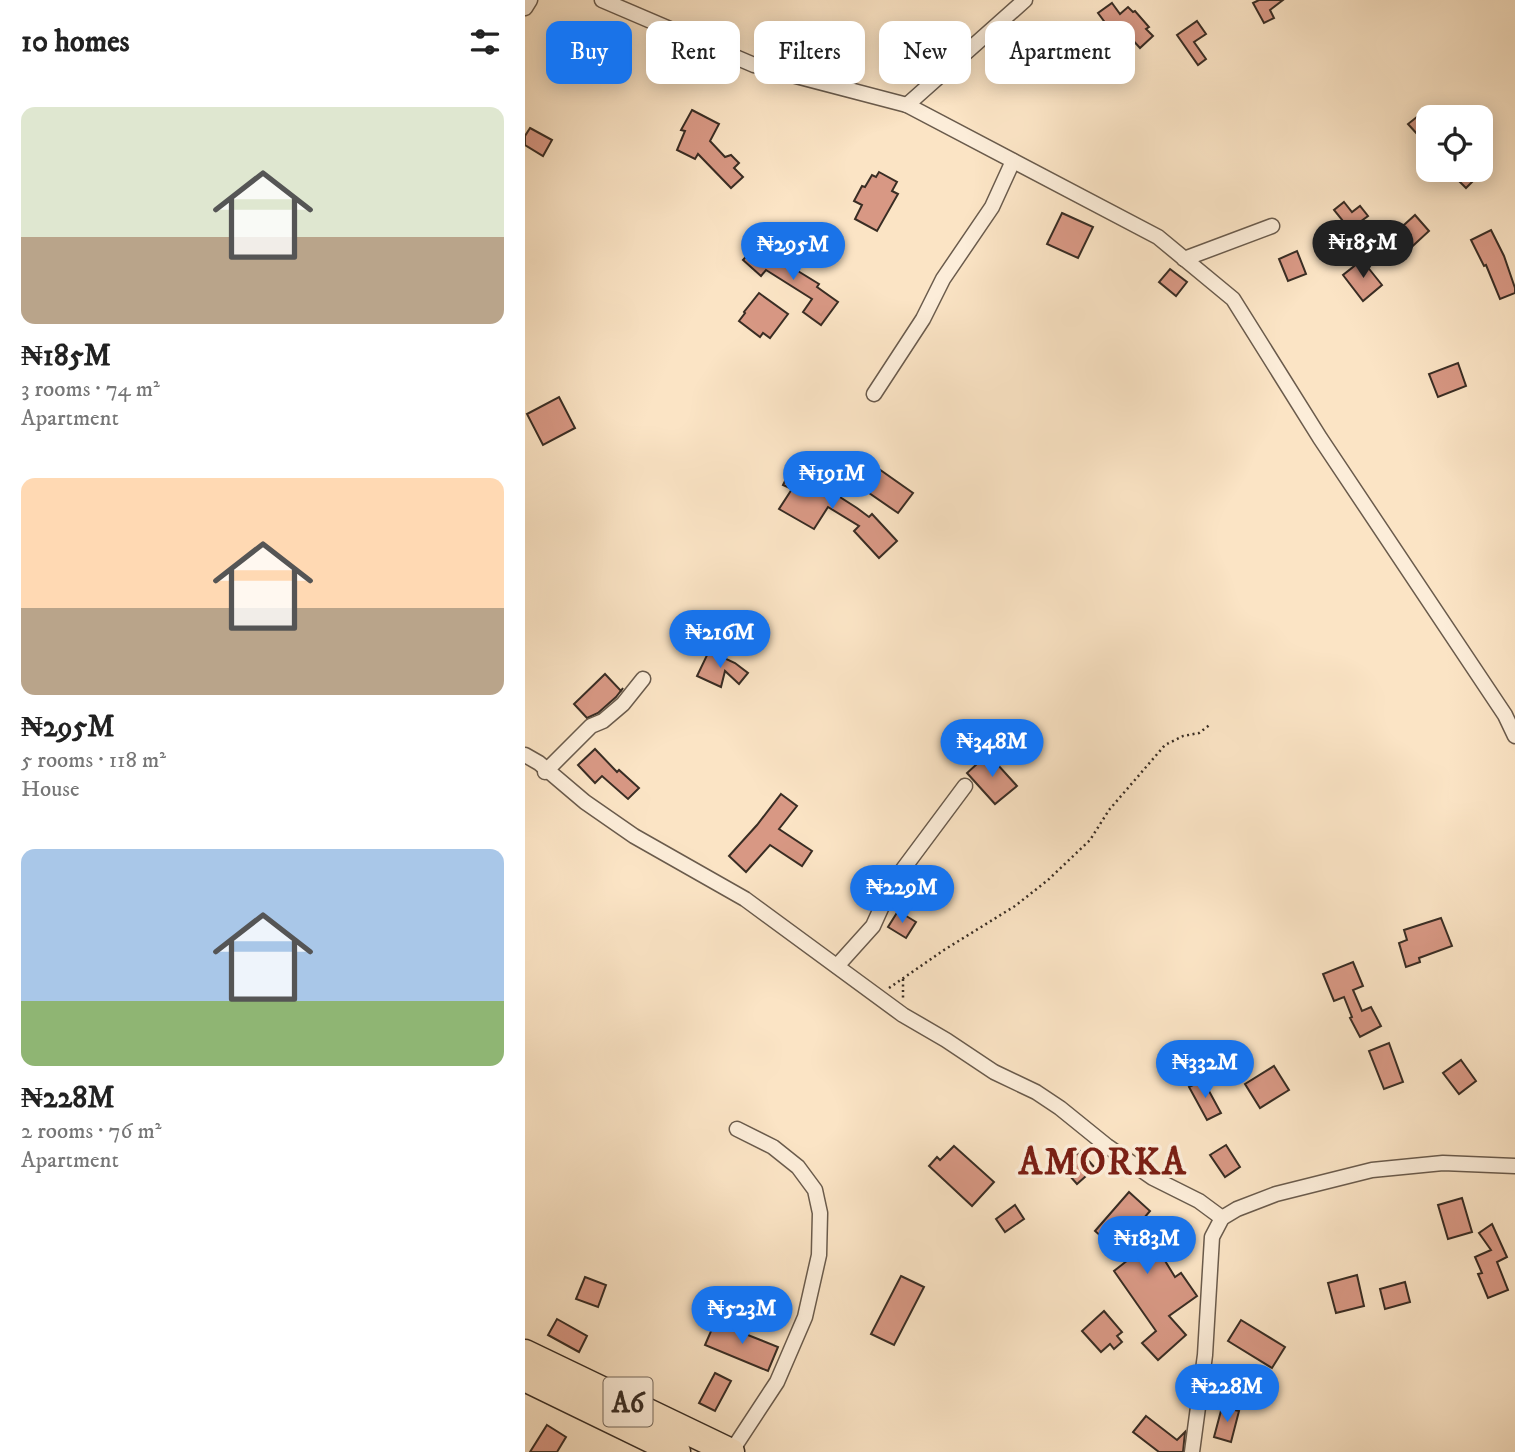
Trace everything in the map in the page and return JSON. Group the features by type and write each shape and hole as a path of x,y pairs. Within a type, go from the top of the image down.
{"highway":[{"name":"A6","path":"525,1353 731,1452"},
{"name":"A6","path":"525,1378 677,1452"}],"street":[{"path":"525,8 530,0"},
{"path":"602,0 754,65 907,105 1158,237 1233,299 1321,438 1505,715 1515,736"},
{"path":"907,105 1025,0"},
{"path":"874,394 923,318 943,279 992,207 1013,161"},
{"path":"1185,259 1272,226"},
{"path":"546,771 591,726 603,721 623,704 643,679"},
{"path":"525,755 634,836 745,899 903,1015 994,1072 1052,1102 1153,1178 1199,1201 1222,1218"},
{"path":"837,966 873,926 892,884 965,786"},
{"path":"731,1452 777,1382 805,1317 819,1255 820,1213 815,1190 797,1167 773,1147 737,1129"},
{"path":"1192,1452 1205,1355 1212,1237 1222,1218 1237,1209 1276,1194 1372,1170 1443,1163 1515,1166"}],"path":[{"path":"876,995 1015,906 1048,880 1090,840 1109,810 1165,745 1184,736 1199,733 1211,724"},
{"path":"903,979 903,1015"}],"building":[{"path":"1259,0 1283,0 1270,10 1274,18 1264,23 1253,3"},
{"path":"1112,3 1120,14 1128,7 1149,27 1146,29 1153,36 1140,48 1135,42 1135,21 1104,21 1098,13"},
{"path":"1197,21 1206,34 1194,42 1206,59 1198,65 1177,35"},
{"path":"692,110 719,124 710,141 725,157 731,155 739,163 734,168 743,177 731,188 698,154 695,159 677,150 685,131 681,130"},
{"path":"1416,118 1416,133 1408,124"},
{"path":"530,128 552,140 543,156 525,145 525,136"},
{"path":"879,172 897,182 892,191 898,194 877,231 855,219 862,205 854,201 862,186 865,187 872,175 876,177"},
{"path":"1460,182 1472,182 1466,188"},
{"path":"1344,202 1352,212 1360,206 1368,216 1360,222 1371,237 1361,245 1351,231 1344,236 1336,226 1343,221 1334,210"},
{"path":"1062,213 1093,227 1078,258 1047,244"},
{"path":"1415,215 1429,231 1404,254 1398,248 1393,252 1384,243"},
{"path":"1491,230 1515,288 1515,293 1500,299 1486,265 1484,266 1471,240"},
{"path":"759,242 780,260 819,284 817,287 838,302 821,325 803,312 812,299 766,270 761,276 743,260"},
{"path":"1297,251 1306,274 1288,281 1279,259"},
{"path":"1362,260 1382,285 1363,301 1343,275"},
{"path":"1170,269 1187,282 1176,296 1159,282"},
{"path":"759,293 788,314 770,338 763,333 760,337 739,321"},
{"path":"1458,363 1466,386 1438,397 1429,374"},
{"path":"559,397 575,428 543,445 527,414"},
{"path":"869,462 913,493 898,513 856,484"},
{"path":"792,467 801,471 800,475 821,485 869,517 872,514 897,541 879,558 854,531 859,526 828,507 814,529 779,509 792,489 783,485"},
{"path":"709,651 735,663 748,673 739,684 725,671 721,687 697,676"},
{"path":"605,674 621,691 598,713 587,718 574,704"},
{"path":"595,749 617,772 619,770 639,788 628,799 602,776 595,783 578,765"},
{"path":"988,754 1017,786 995,804 967,773"},
{"path":"781,794 797,806 779,829 812,851 802,866 770,845 746,872 729,856"},
{"path":"898,911 916,922 906,938 888,927"},
{"path":"1441,918 1452,946 1419,958 1420,962 1406,967 1399,943 1407,940 1404,930"},
{"path":"1353,962 1363,986 1353,990 1362,1011 1371,1007 1381,1026 1360,1037 1350,1018 1352,1017 1344,997 1334,1001 1323,974"},
{"path":"1389,1043 1403,1082 1384,1089 1369,1051"},
{"path":"1461,1060 1476,1081 1459,1094 1443,1073"},
{"path":"1274,1066 1289,1090 1260,1108 1245,1084"},
{"path":"1203,1080 1221,1113 1207,1120 1189,1087"},
{"path":"1226,1145 1240,1167 1225,1177 1210,1155"},
{"path":"954,1146 994,1182 972,1206 929,1166 937,1157 940,1160"},
{"path":"1080,1151 1095,1168 1077,1184 1062,1167"},
{"path":"1129,1192 1150,1211 1133,1231 1159,1257 1162,1256 1175,1277 1181,1273 1197,1296 1169,1316 1186,1335 1158,1360 1142,1343 1156,1331 1114,1271 1128,1260 1095,1231"},
{"path":"1462,1198 1472,1232 1448,1239 1438,1205"},
{"path":"1015,1205 1024,1219 1005,1232 996,1219"},
{"path":"1492,1224 1507,1257 1497,1262 1508,1290 1488,1298 1478,1274 1482,1273 1475,1257 1491,1250 1479,1233"},
{"path":"1357,1275 1364,1306 1336,1313 1328,1283"},
{"path":"901,1276 924,1287 894,1345 871,1334"},
{"path":"585,1277 606,1285 598,1307 576,1299"},
{"path":"1405,1282 1410,1302 1385,1309 1380,1289"},
{"path":"1104,1311 1122,1332 1117,1336 1122,1342 1114,1349 1110,1344 1101,1352 1082,1331"},
{"path":"557,1319 587,1336 579,1352 548,1335"},
{"path":"1241,1320 1285,1347 1272,1368 1228,1341"},
{"path":"715,1322 778,1347 768,1371 705,1345"},
{"path":"715,1373 731,1381 715,1411 699,1403"},
{"path":"1222,1407 1239,1411 1231,1442 1214,1437"},
{"path":"1146,1416 1177,1440 1185,1432 1183,1452 1159,1452 1133,1432"},
{"path":"547,1425 566,1437 557,1452 530,1452"}],"district":[{"name":"AMORKA","path":"1103,1161"}]}
